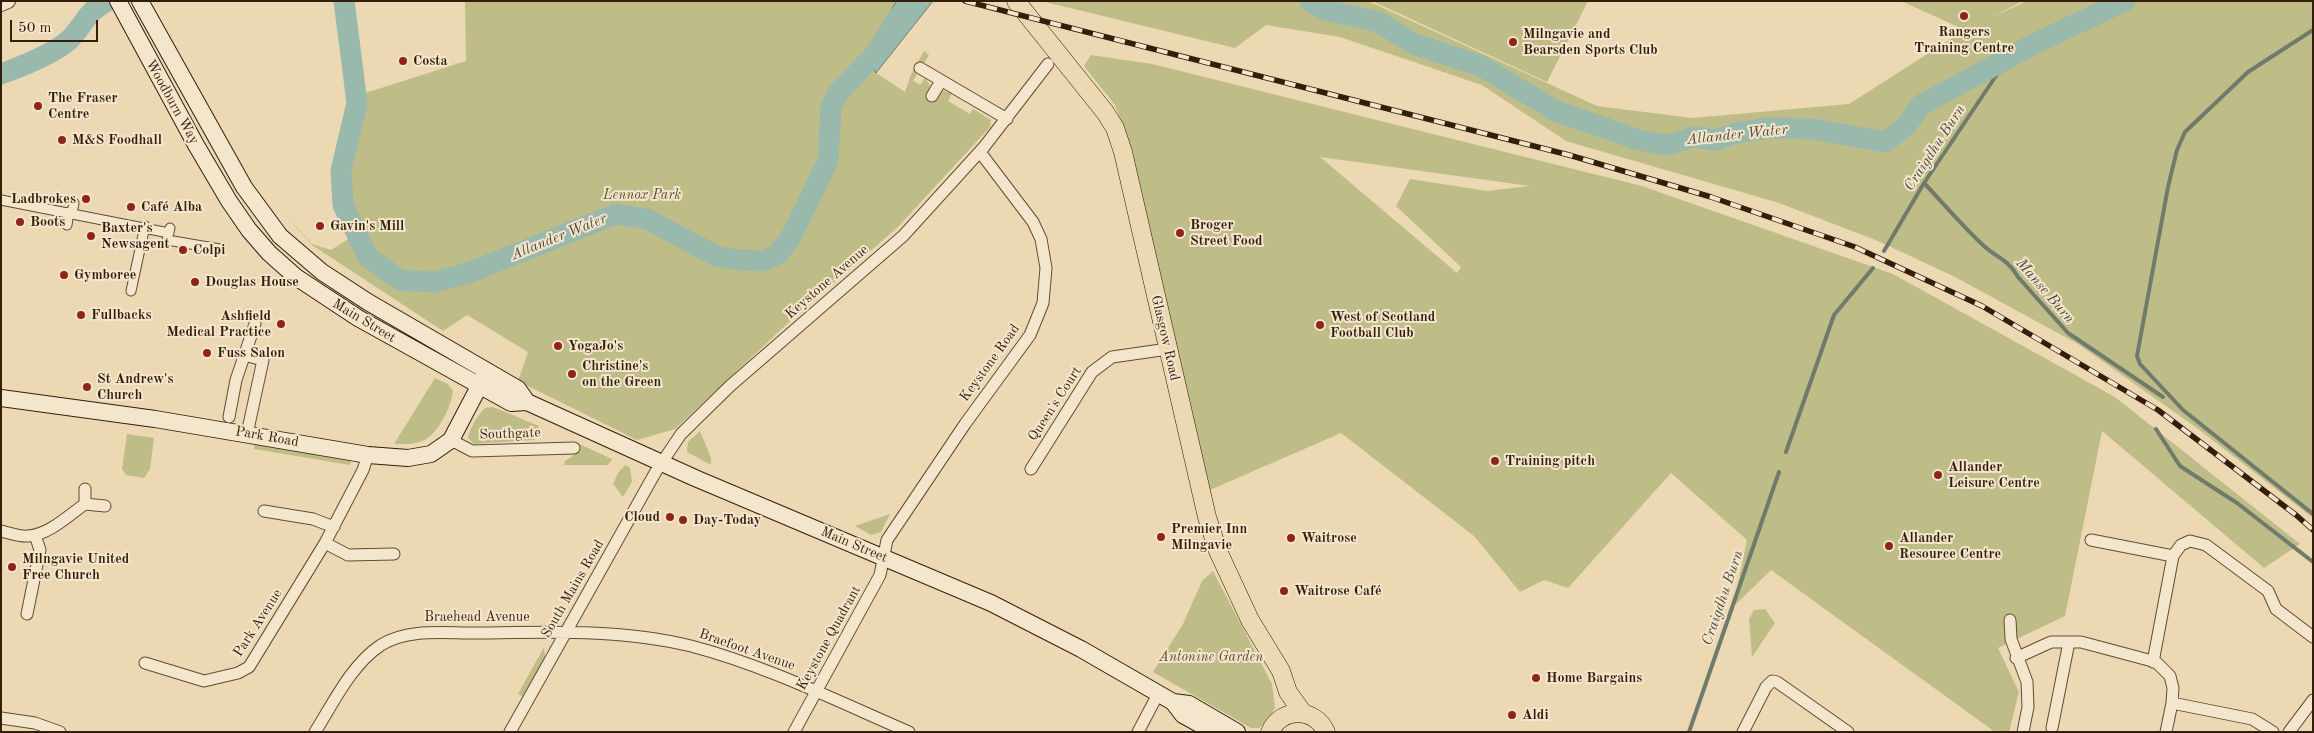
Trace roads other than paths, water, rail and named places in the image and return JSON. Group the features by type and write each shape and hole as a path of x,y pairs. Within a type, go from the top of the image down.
{"main road":[{"name":"Glasgow Road","path":"1016,1 1105,112 1115,128 1123,152 1192,457 1218,551 1250,620 1281,672 1288,692 1303,713 1317,720 1326,732"},
{"name":"Woodburn Way","path":"141,3 244,188"},
{"name":"Woodburn Way","path":"122,8 229,201"},
{"name":"Main Street","path":"244,188 266,220 308,262 368,302 518,389 527,402"},
{"name":"Main Street","path":"229,201 256,238 296,277 358,318 479,386 511,402 527,402 991,603 1081,649 1158,694 1174,702 1189,704 1237,732"},
{"name":"Park Road","path":"1,398 247,434 368,455 419,457 431,454 450,440 487,371"},
{"path":"1282,718 1288,692"},
{"name":"Main Street","path":"1174,702 1183,714 1214,732"},
{"path":"1270,732 1288,714 1303,713"}],"street":[{"path":"1,4 8,1"},
{"name":"Keystone Avenue","path":"662,462 681,434 730,386 903,236 980,152 1048,64"},
{"path":"920,68 1007,119"},
{"path":"932,96 941,81"},
{"name":"Keystone Road","path":"884,557 887,540 964,424 1030,335 1043,303 1046,268 1041,239 1033,222 980,152"},
{"path":"1,200 169,230 167,240 220,249"},
{"path":"67,225 74,203"},
{"path":"131,292 145,226"},
{"path":"228,417 236,380 255,324"},
{"name":"Queen's Court","path":"1031,469 1092,372 1112,357 1168,350"},
{"path":"244,355 263,360 247,434"},
{"name":"Southgate","path":"450,440 472,451 574,448"},
{"name":"Park Avenue","path":"145,663 198,680 210,680 244,671 266,642 325,543 363,470 368,455"},
{"name":"South Mains Road","path":"510,732 662,462"},
{"path":"85,489 85,504"},
{"path":"1,532 26,536 35,535 48,529 85,504 105,506"},
{"path":"264,511 313,519 334,527"},
{"path":"27,614 40,550 35,535"},
{"path":"2091,540 2173,556"},
{"path":"2153,662 2173,556 2181,545 2190,541 2206,545 2268,591 2276,609 2313,637"},
{"path":"325,543 348,555 394,554"},
{"name":"Keystone Quadrant","path":"794,732 880,575 884,557"},
{"path":"2010,620 2011,639 2016,658 2027,682 2028,706 2023,732"},
{"name":"Braehead Avenue","path":"316,732 355,668 382,645 418,632 565,632"},
{"name":"Braefoot Avenue","path":"565,632 638,636 690,646 756,666 909,732"},
{"path":"2016,658 2051,642 2081,642 2153,662 2170,676 2173,688 2166,732"},
{"path":"2052,728 2069,642"},
{"path":"1743,732 1766,687 1772,681 1777,682 1848,732"},
{"path":"1138,732 1158,694"},
{"path":"2290,732 2313,700"},
{"path":"2172,703 2252,720 2273,732"},
{"path":"1,718 35,724 60,732"}],"waterway":[{"name":"Allander Water","path":"1,74 37,59 64,44 89,15 107,1"},
{"name":"Allander Water","path":"344,1 357,103 341,171 343,205 368,257 400,280 433,282 468,273 616,214 647,219 716,256 762,261 778,254 791,237 828,161 831,106 839,92 876,53 896,20 914,1"},
{"name":"Allander Water","path":"1310,1 1325,10 1379,22 1414,44 1481,66 1556,111 1639,140 1667,145 1694,137 1716,140 1736,133 1769,128 1813,129 1885,142 1906,126 1921,105 2038,42 2125,1"},
{"path":"2313,30 2248,72 2185,132 2177,150 2168,187 2137,356 2140,364 2183,410 2313,514"},
{"name":"Craigdhu Burn","path":"1884,251 1924,183 2008,58"},
{"name":"Manse Burn","path":"1924,183 1976,239 2010,266 2068,333 2163,397"},
{"name":"Craigdhu Burn","path":"1786,452 1834,315 1873,268"},
{"name":"Manse Burn","path":"2156,429 2180,466 2237,503 2313,562"},
{"name":"Craigdhu Burn","path":"1689,732 1779,472"}],"railway":[{"path":"965,1 1569,155 1711,197 1855,247 1982,306 2158,410 2313,530"}],"place":[{"name":"Rangers Training Centre","path":"1964,16"},
{"name":"Milngavie and Bearsden Sports Club","path":"1513,42"},
{"name":"Costa","path":"403,61"},
{"name":"The Fraser Centre","path":"38,106"},
{"name":"M&S Foodhall","path":"62,140"},
{"name":"Ladbrokes","path":"86,199"},
{"name":"Café Alba","path":"131,207"},
{"name":"Boots","path":"20,222"},
{"name":"Gavin's Mill","path":"320,226"},
{"name":"Broger Street Food","path":"1180,233"},
{"name":"Baxter's Newsagent","path":"91,236"},
{"name":"Colpi","path":"183,250"},
{"name":"Gymboree","path":"64,275"},
{"name":"Douglas House","path":"195,282"},
{"name":"Fullbacks","path":"81,315"},
{"name":"Ashfield Medical Practice","path":"281,324"},
{"name":"West of Scotland Football Club","path":"1320,325"},
{"name":"YogaJo's","path":"558,346"},
{"name":"Fuss Salon","path":"207,353"},
{"name":"Christine's on the Green","path":"572,374"},
{"name":"St Andrew's Church","path":"87,387"},
{"name":"Training pitch","path":"1495,461"},
{"name":"Allander Leisure Centre","path":"1938,475"},
{"name":"Cloud","path":"670,517"},
{"name":"Day-Today","path":"683,520"},
{"name":"Premier Inn Milngavie","path":"1161,537"},
{"name":"Waitrose","path":"1291,538"},
{"name":"Allander Resource Centre","path":"1889,546"},
{"name":"Milngavie United Free Church","path":"12,567"},
{"name":"Waitrose Café","path":"1284,591"},
{"name":"Home Bargains","path":"1536,678"},
{"name":"Aldi","path":"1512,715"}],"park label":[{"name":"Lennox Park","path":"642,195"},
{"name":"Antonine Garden","path":"1211,657"}]}
